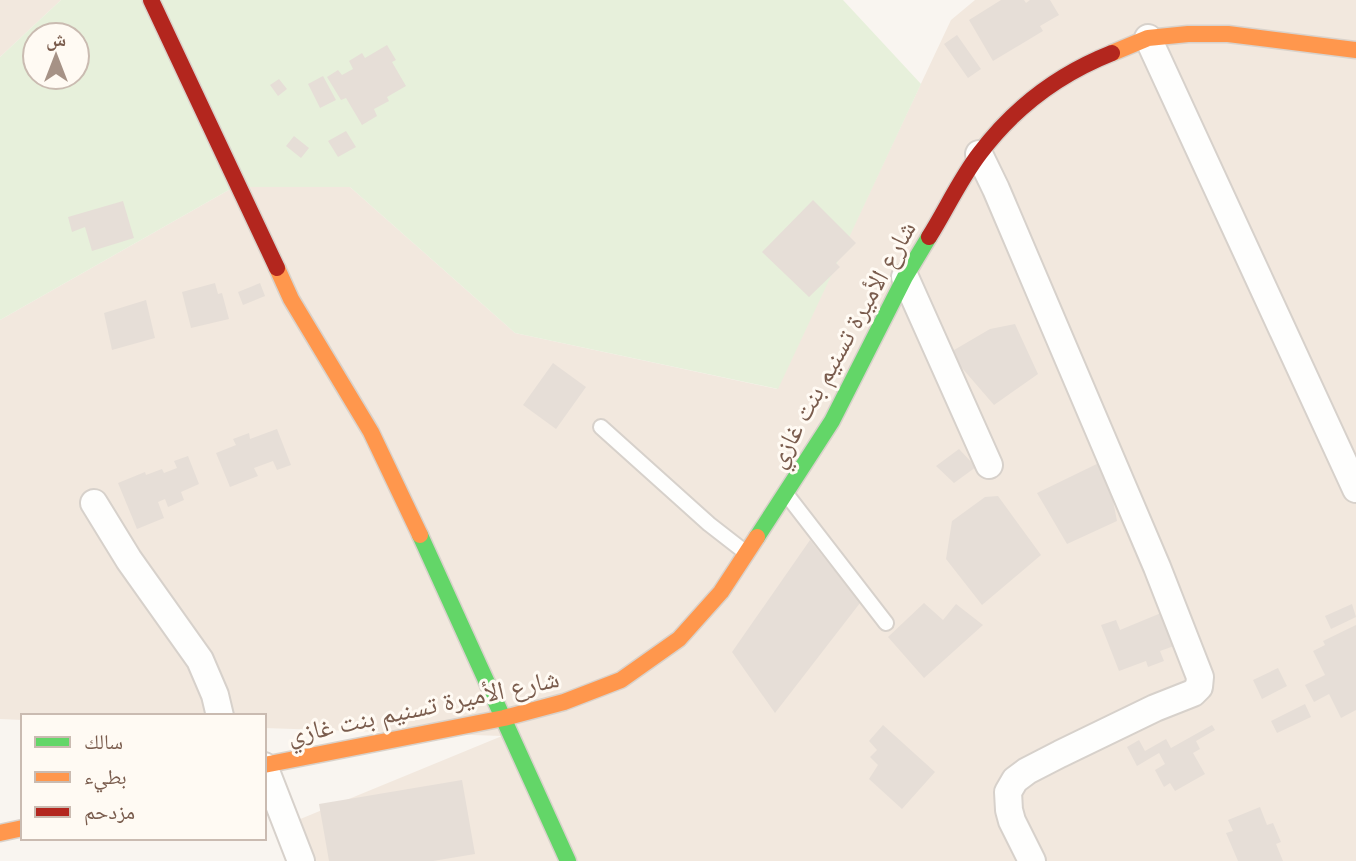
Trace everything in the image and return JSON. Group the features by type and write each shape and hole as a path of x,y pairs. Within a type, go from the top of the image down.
{"main road":[{"path":"151,0 291,299 371,432 451,600 568,861"},
{"name":"شارع الأميرة تسنيم بنت غازي","path":"266,766 504,718 565,702 621,680 679,639 721,592 832,421 905,277 979,154 1016,112 1061,77 1148,38 1188,34 1228,34 1356,50"},
{"path":"0,834 21,829"}],"street":[{"path":"1148,38 1356,489"},
{"path":"979,154 1130,503 1200,677 1199,687 1193,693 1154,708 1027,771 1015,780 1008,792 1009,810 1032,861"},
{"path":"905,277 989,465"},
{"path":"94,503 129,560 200,660 215,695 220,714"},
{"path":"266,771 301,861"}],"lane":[{"path":"601,427 709,524 746,553"},
{"path":"786,494 886,622"}],"shaded area":[{"path":"0,0 61,0 39,21 21,21 21,37 0,57"},
{"path":"975,0 1356,0 1356,861 294,861 276,829 502,736 266,728 266,714 21,714 21,720 0,719 0,320 234,187 350,187 515,333 777,389 951,20"}],"green space":[{"path":"61,0 843,0 921,84 778,389 515,333 350,187 234,187 0,320 0,57 21,37 21,91 91,91 91,21 39,21"}],"building":[{"path":"1001,0 1024,0 1026,3 1030,0 1050,0 1059,15 1040,26 1043,31 993,61 969,20"},
{"path":"957,35 981,69 968,78 944,44"},
{"path":"387,45 396,60 392,62 406,86 387,97 389,101 374,109 377,116 362,125 346,98 341,100 327,77 338,70 342,75 353,69 349,61 362,53 365,58"},
{"path":"323,76 336,100 320,108 308,84"},
{"path":"279,79 287,89 278,96 270,85"},
{"path":"346,131 356,147 338,157 328,141"},
{"path":"294,136 309,148 301,158 286,146"},
{"path":"813,200 856,243 836,263 840,267 809,297 762,252"},
{"path":"123,201 134,238 92,251 85,227 72,232 68,217"},
{"path":"215,283 218,294 222,293 229,319 191,328 182,292"},
{"path":"260,283 265,296 243,305 238,292"},
{"path":"146,300 155,338 112,350 104,313"},
{"path":"1015,324 1038,374 994,405 949,353 990,329"},
{"path":"553,363 586,387 556,429 523,405"},
{"path":"277,429 291,465 277,470 273,461 254,468 258,476 230,487 216,453 236,445 233,439 249,433 250,439"},
{"path":"959,449 976,467 954,483 936,466"},
{"path":"188,456 199,484 181,492 184,500 168,507 165,499 158,502 164,518 137,529 118,483 145,472 146,475 162,469 164,473 177,468 174,461"},
{"path":"1105,460 1117,521 1067,544 1037,493"},
{"path":"998,496 1041,555 982,605 946,559 952,521 985,497"},
{"path":"810,540 860,603 775,713 732,652"},
{"path":"924,603 943,620 956,604 983,625 924,678 888,637"},
{"path":"1352,604 1356,617 1331,629 1325,616"},
{"path":"1161,613 1174,646 1160,651 1164,661 1148,667 1146,661 1119,671 1101,625 1116,620 1120,630"},
{"path":"1356,625 1356,710 1341,718 1329,694 1314,702 1305,685 1325,675 1313,651 1325,645 1323,641"},
{"path":"1278,668 1287,686 1262,699 1253,680"},
{"path":"1305,704 1311,717 1277,733 1271,721"},
{"path":"883,725 935,772 902,809 869,779 878,765 870,757 877,750 869,741"},
{"path":"1212,725 1215,730 1196,741 1200,749 1193,753 1205,774 1175,791 1170,783 1164,787 1155,770 1165,764 1159,753 1137,766 1127,747 1139,740 1145,751 1166,739 1171,748"},
{"path":"462,780 475,854 433,861 329,861 319,804"},
{"path":"1260,807 1267,825 1273,823 1281,842 1276,844 1283,861 1238,861 1226,833 1233,831 1228,820"}],"traffic: fast":[{"path":"757,537 832,421 905,277 929,237"},
{"path":"420,535 568,861"}],"traffic: slow":[{"path":"1112,53 1148,38 1188,34 1228,34 1356,50"},
{"path":"277,268 291,299 371,432 420,535"},
{"path":"266,765 504,718 564,702 621,680 679,639 721,592 757,537"},
{"path":"0,833 21,828"}],"traffic: jam":[{"path":"151,0 277,268"},
{"path":"929,237 973,163 1008,121 1056,82 1112,53"}]}
